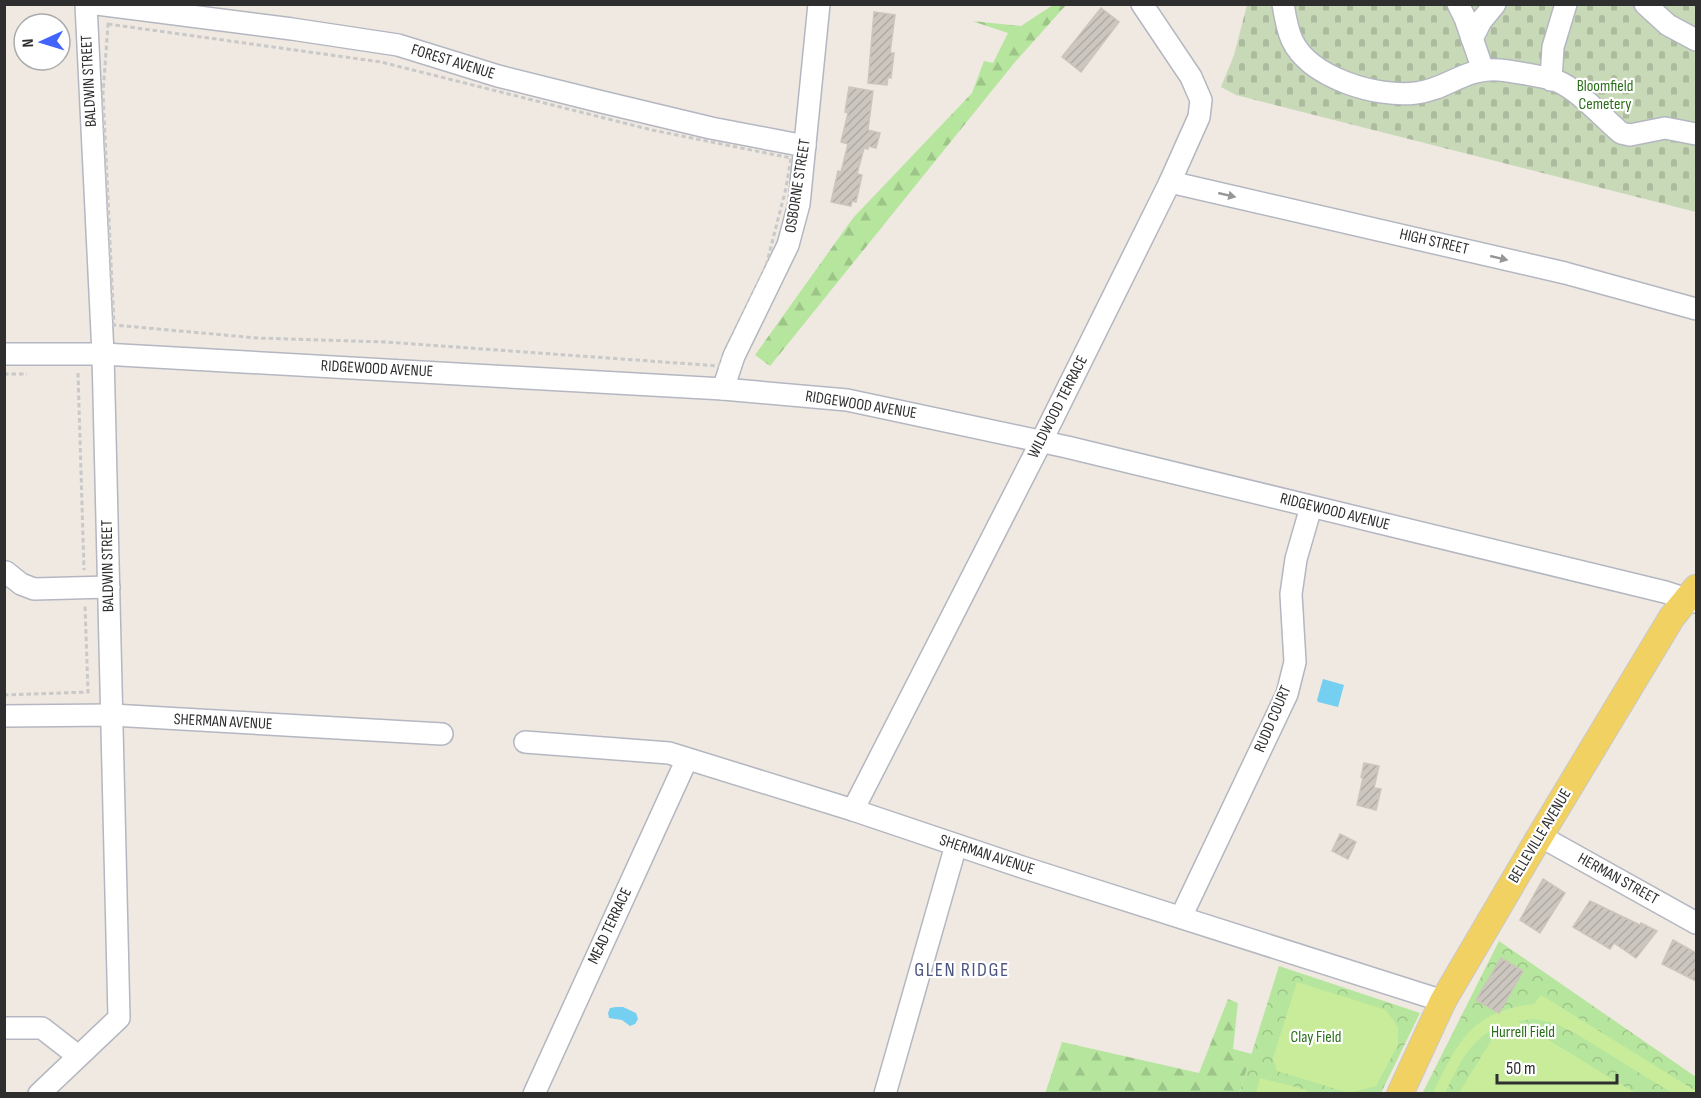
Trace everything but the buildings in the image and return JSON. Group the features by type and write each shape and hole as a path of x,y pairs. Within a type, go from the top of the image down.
{"main road":[{"name":"BELLEVILLE AVENUE","path":"1400,1094 1443,1001 1540,836 1672,617 1693,596"}],"street":[{"name":"BALDWIN STREET","path":"39,1094 119,1018 103,354 86,4"},
{"name":"FOREST AVENUE","path":"97,4 398,45 498,76 598,101 711,128 805,146"},
{"name":"OSBORNE STREET","path":"731,390 734,356 788,245 799,204 819,4"},
{"name":"WILDWOOD TERRACE","path":"853,810 1041,442 1170,182 1198,117 1200,100 1191,76 1142,4"},
{"path":"1283,4 1293,41 1304,57 1323,71 1348,84 1374,90 1417,93 1436,88 1464,74 1483,70 1500,70 1557,81 1621,133 1630,135 1665,128 1696,134"},
{"path":"1458,4 1483,70"},
{"path":"1472,39 1481,21 1495,4"},
{"path":"1551,80 1553,47 1566,4"},
{"path":"1645,4 1668,25 1696,40"},
{"name":"HIGH STREET","path":"1170,182 1565,273 1696,309"},
{"name":"RIDGEWOOD AVENUE","path":"4,354 103,354 731,390 872,404 1693,596"},
{"name":"RUDD COURT","path":"1181,917 1287,694 1295,662 1292,594 1296,559 1311,507"},
{"path":"6,572 21,584 34,589 109,587"},
{"name":"SHERMAN AVENUE","path":"4,716 112,715 442,734"},
{"name":"SHERMAN AVENUE","path":"525,742 669,753 853,810 1443,1001"},
{"name":"MEAD TERRACE","path":"534,1094 687,759"},
{"name":"HERMAN STREET","path":"1540,836 1696,923"},
{"path":"885,1094 956,845"},
{"path":"4,1029 42,1028 78,1056"}],"path":[{"path":"108,24 381,62 652,130 791,158 786,188 766,266 719,366 386,342 257,338 114,325 103,94 108,24"},
{"path":"4,695 88,692 79,373"}],"green space":[{"path":"1053,5 1066,5 1015,62 770,366 755,355 853,218 972,93 984,61 993,63 1008,33 972,21 1021,26"},
{"name":"Bloomfield Cemetery","path":"1247,5 1696,5 1696,212 1236,95 1221,87 1234,55"},
{"name":"Hurrell Field","path":"1499,941 1696,1077 1696,1093 1422,1094"},
{"name":"Clay Field","path":"1279,966 1420,1013 1381,1093 1239,1094"},
{"name":"Clay Field","path":"1297,982 1386,1010 1398,1027 1398,1045 1376,1086 1349,1093 1277,1071 1273,1058"},
{"path":"1541,995 1696,1093 1672,1093 1575,1033 1554,1023 1535,1019 1518,1021 1635,1093 1459,1093 1500,1026 1473,1045 1460,1063 1445,1093 1433,1093 1450,1059 1469,1032 1495,1014 1534,1004"},
{"path":"1228,999 1238,1003 1233,1049 1252,1054 1239,1093 1045,1094 1062,1042 1199,1073"},
{"path":"1260,1078 1307,1090 1306,1093 1256,1093"}],"water":[{"path":"1323,679 1344,685 1338,707 1318,702"},
{"path":"623,1007 636,1013 638,1019 635,1024 630,1026 622,1020 609,1018 610,1008"}],"district":[{"name":"GLEN RIDGE","path":"962,970"}]}
